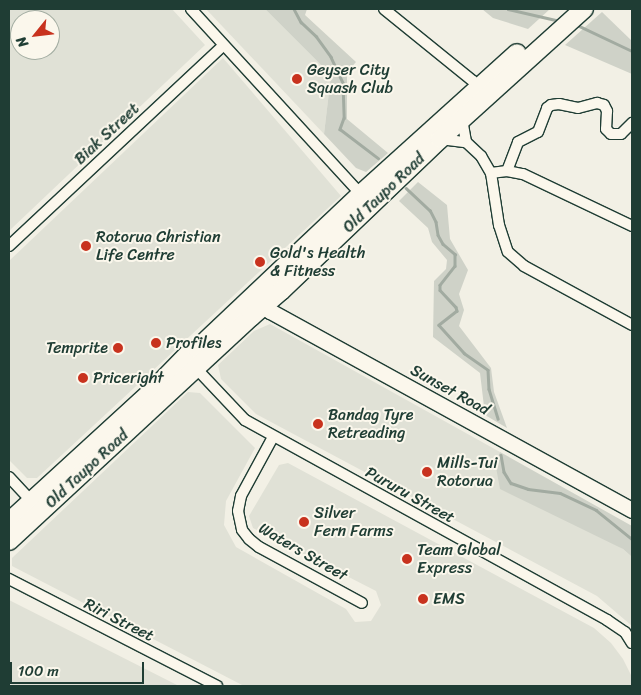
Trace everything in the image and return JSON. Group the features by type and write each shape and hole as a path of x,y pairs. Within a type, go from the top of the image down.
{"highway":[{"name":"Old Taupo Road","path":"9,542 36,506 482,92 572,12"},
{"name":"Old Taupo Road","path":"366,200 462,119 482,92"},
{"name":"Old Taupo Road","path":"9,522 36,506"}],"main road":[{"name":"Sunset Road","path":"259,301 632,510"}],"street":[{"path":"191,9 366,200"},
{"path":"384,9 473,81 482,92"},
{"name":"Biak Street","path":"9,246 224,44"},
{"path":"507,171 518,142 538,132 547,108 552,105 559,104 578,108 598,103 604,105 607,111 606,129 611,134 622,134 632,123"},
{"path":"462,119 466,142"},
{"path":"440,139 466,142 481,156 491,173 504,245 515,260 632,325"},
{"path":"491,173 507,171 523,174 632,226"},
{"name":"Pururu Street","path":"191,362 245,420 607,620 625,632 632,643"},
{"name":"Waters Street","path":"273,437 241,496 238,511 242,530 259,547 362,603"},
{"path":"9,477 36,506"},
{"name":"Riri Street","path":"9,579 216,686"}],"shaded area":[{"path":"9,9 172,9 205,45 9,231"},
{"path":"206,9 265,9 331,75 324,134"},
{"path":"265,9 307,9 305,15 356,62 347,72 347,119 388,153 366,172 356,168 324,134 331,75"},
{"path":"482,9 550,9 528,29 493,18"},
{"path":"602,12 632,41 632,74 565,45"},
{"path":"223,58 341,196 37,478 27,478 9,460 9,261"},
{"path":"418,182 447,205 450,239 468,270 459,294 464,310 459,326 491,368 494,392 507,428 485,415 480,373 433,337 434,281 446,269 447,260 432,242 428,228 399,201"},
{"path":"270,324 500,452 495,462 623,549 632,557 632,626 597,596 256,414 221,379 218,365 254,331"},
{"path":"188,392 200,393 255,448 226,501 224,525 236,547 346,609 355,622 371,621 381,605 376,591 253,528 249,516 279,465 288,463 594,628 611,643 623,659 632,677 632,686 244,686 12,566 12,558"},
{"path":"500,452 632,526 632,557 623,549 500,489 495,462"},
{"path":"9,600 179,686 9,686"}],"waterway":[{"path":"294,9 301,22 316,36 331,57 343,83 344,118 340,129 378,158"},
{"path":"508,9 560,21"},
{"path":"577,25 632,51"},
{"path":"406,188 430,210 443,244 455,254 455,266 440,285 440,290 456,307 457,311 439,325 464,353 488,370 489,389 498,419"},
{"path":"501,455 504,472 511,483 528,489 560,493 596,510 632,539"}],"place":[{"name":"Geyser City Squash Club","path":"297,79"},
{"name":"Rotorua Christian Life Centre","path":"86,246"},
{"name":"Gold's Health & Fitness","path":"260,262"},
{"name":"Profiles","path":"156,343"},
{"name":"Temprite","path":"118,348"},
{"name":"Priceright","path":"83,378"},
{"name":"Bandag Tyre Retreading","path":"318,424"},
{"name":"Mills-Tui Rotorua","path":"427,472"},
{"name":"Silver Fern Farms","path":"304,522"},
{"name":"Team Global Express","path":"407,559"},
{"name":"EMS","path":"423,599"}]}
